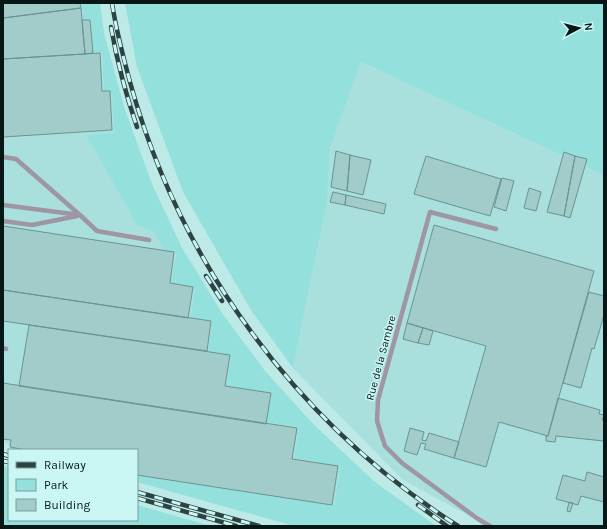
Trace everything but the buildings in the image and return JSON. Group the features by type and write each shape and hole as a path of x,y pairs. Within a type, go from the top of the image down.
{"lane":[{"path":"3,157 16,159 97,231 149,240"},
{"path":"3,205 80,215"},
{"name":"Rue de la Sambre","path":"490,526 478,519 402,463 385,446 377,420 378,400 430,212 496,229"},
{"path":"3,221 32,225 80,215"}],"shaded area":[{"path":"3,3 81,3 86,53 102,52 104,94 112,94 114,133 86,135 137,225 154,232 165,251 176,253 171,285 195,288 190,320 212,323 231,357 299,427 294,458 340,465 334,505 138,475 138,449 12,449 3,439"},
{"path":"361,62 604,175 604,526 488,526 403,480 293,368 327,202 330,148"}],"green space":[{"path":"81,3 100,3 104,33 124,107 152,184 182,248 222,313 265,371 313,424 375,482 436,526 294,526 138,482 138,475 334,505 340,466 294,458 299,427 265,422 226,388 231,357 208,353 212,323 190,320 195,289 171,285 176,253 165,251 154,232 137,225 86,135 114,133 112,94 104,94 102,52 86,53"},
{"path":"125,3 604,3 604,175 361,62 330,148 327,202 293,368 251,310 183,192 137,67"},
{"path":"3,466 8,467 8,521 138,521 138,505 211,526 3,526"}],"railway":[{"path":"112,3 130,82 152,149 180,214 214,276 253,334 297,389 346,439 400,485 458,526"},
{"path":"111,27 122,78 137,127"},
{"path":"206,276 222,301"},
{"path":"3,454 8,456"},
{"path":"3,461 8,462"},
{"path":"138,492 259,526"},
{"path":"138,498 236,526"},
{"path":"418,505 447,526"}]}
